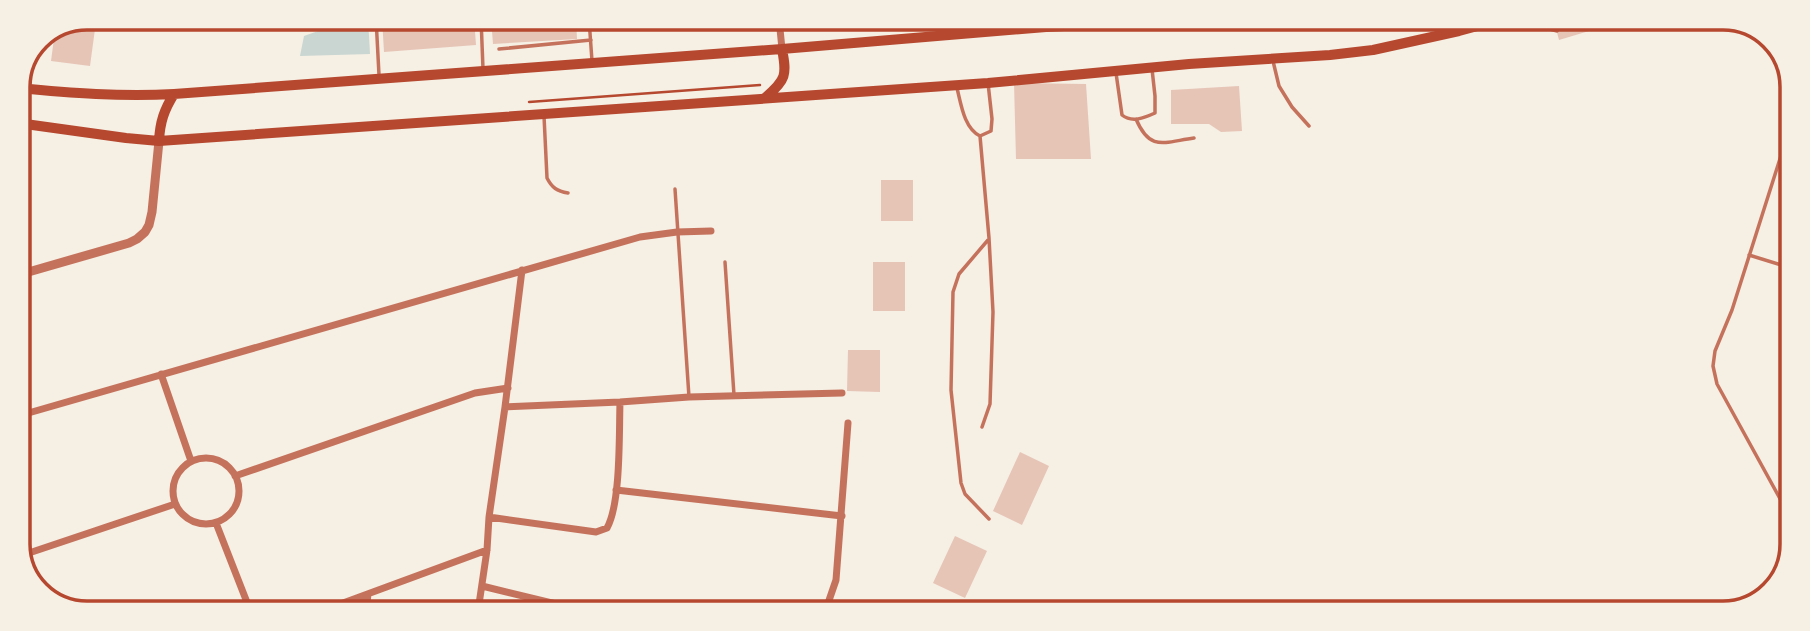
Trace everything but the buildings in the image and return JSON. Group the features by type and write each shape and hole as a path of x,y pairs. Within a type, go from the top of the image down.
{"main road":[{"path":"30,89 144,96 782,49 996,30"},
{"path":"30,125 159,141 988,83 1152,67 1330,55 1373,50 1462,30"},
{"path":"765,97 781,84 784,77 782,49"},
{"path":"159,141 162,117 174,94"}],"street":[{"path":"780,30 782,49"},
{"path":"30,272 129,243 145,232 152,212 159,141"},
{"path":"30,412 640,237 711,231"},
{"path":"480,601 522,270"},
{"path":"161,374 191,461"},
{"path":"236,476 475,393 508,388"},
{"path":"505,407 734,395 842,393"},
{"path":"489,517 596,531 607,528 612,519 616,490 620,402"},
{"path":"829,601 836,580 848,423"},
{"path":"200,458 219,461 227,465 236,476 239,488 234,509 216,523 206,525 187,519 175,504 173,486 176,476 191,461 200,458"},
{"path":"616,490 842,516"},
{"path":"31,552 175,504"},
{"path":"216,523 246,601"},
{"path":"350,601 488,550"},
{"path":"482,586 544,601"},
{"path":"367,601 368,594"}],"lane":[{"path":"377,30 379,78"},
{"path":"481,30 483,71"},
{"path":"590,30 593,63"},
{"path":"499,49 591,40"},
{"path":"1272,59 1279,86 1292,107 1309,126"},
{"path":"1116,70 1122,115 1127,119 1136,119 1155,113 1156,96 1152,67"},
{"path":"956,85 969,126 980,136 991,131 988,83"},
{"path":"543,114 547,178 557,191 568,193"},
{"path":"1136,119 1146,138 1152,141 1194,138"},
{"path":"980,136 993,312 990,404 982,427"},
{"path":"1780,158 1713,366 1717,384 1780,499"},
{"path":"675,189 689,397"},
{"path":"989,238 959,274 953,292 951,390 961,484 965,495 989,519"},
{"path":"1749,255 1780,265"},
{"path":"724,262 734,395"}],"shaded area":[{"path":"321,30 369,30 370,54 300,56 304,36"}]}
